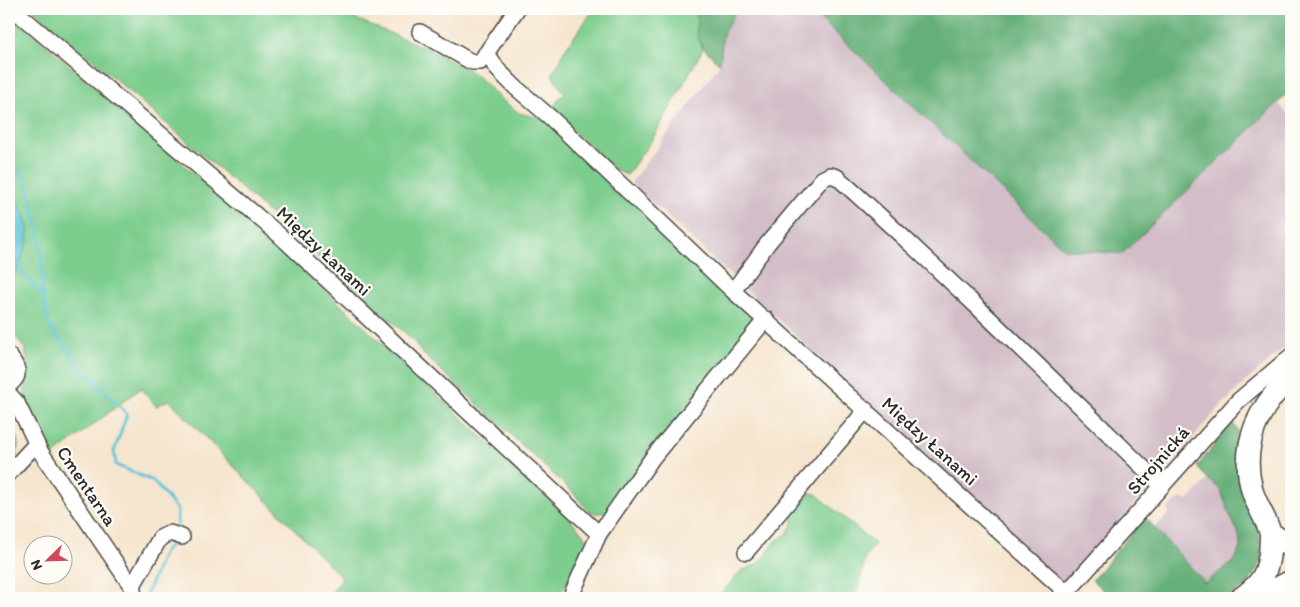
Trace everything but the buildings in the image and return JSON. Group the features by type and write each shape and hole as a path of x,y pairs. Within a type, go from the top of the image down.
{"highway":[{"path":"1241,598 1258,585 1267,569 1271,534 1252,489 1249,474 1250,442 1254,427 1261,413 1278,390 1291,377"},
{"path":"1271,534 1291,547"},
{"path":"1258,598 1291,581"}],"street":[{"name":"Między Łanami","path":"13,9 277,234 599,534"},
{"path":"420,32 474,62 480,62 517,9"},
{"name":"Między Łanami","path":"486,53 509,82 551,118 733,291 866,410 1065,596"},
{"path":"733,291 768,243 822,179 830,175 837,177 898,231 1162,486"},
{"path":"570,598 599,534 653,457 766,319"},
{"path":"9,356 14,363 17,375 15,381 9,385"},
{"name":"Strojnická","path":"1065,596 1238,401 1291,356"},
{"name":"Cmentarna","path":"9,394 17,404 36,444 134,593"},
{"path":"746,552 866,410"},
{"path":"9,473 36,444"},
{"path":"134,593 160,538 176,535"}],"shaded area":[{"path":"737,9 810,9 1065,249 1122,254 1278,103 1291,118 1291,342 1244,383 1219,408 1064,584 631,183 720,64 723,34"},
{"path":"1208,479 1220,489 1238,532 1241,545 1235,560 1205,584 1155,527 1169,514 1167,509 1181,498 1188,501"}],"green space":[{"path":"33,9 332,9 428,49 474,73 502,100 519,113 548,120 755,319 754,323 611,510 594,513 583,505 570,489 420,351 414,341 393,322 371,307 232,180"},
{"path":"594,9 698,9 697,29 703,49 653,138 627,175 616,170 551,110 560,97 565,94 552,73 561,60 563,52"},
{"path":"698,9 737,9 723,34 720,64 706,51 699,40 697,34"},
{"path":"810,9 1291,9 1291,90 1122,254 1064,249"},
{"path":"9,13 256,228 251,231 258,238 264,234 271,240 570,519 582,533 586,544 581,559 557,598 340,598 332,592 342,578 169,400 156,406 141,388 51,457 22,405 29,371 25,349 9,328"},
{"path":"9,417 17,438 18,450 9,471"},
{"path":"1232,422 1241,435 1242,468 1258,528 1261,547 1261,561 1248,585 1226,598 1111,598 1092,580 1145,517 1205,583 1235,560 1241,545 1238,532 1220,489 1197,467"},
{"path":"810,493 816,494 875,544 866,556 858,589 852,598 717,598 741,571 759,563 773,543 787,534 793,522 792,515"}],"water":[{"path":"9,183 11,185 11,198 20,206 27,223 28,234 22,257 9,284 9,266 12,261 9,256"}],"waterway":[{"path":"9,165 26,179 40,235 43,295"},
{"path":"18,265 43,296 49,325 80,366 127,414 114,452 116,465 153,481 177,509 177,531"},
{"path":"145,598 163,554 175,539"}]}
